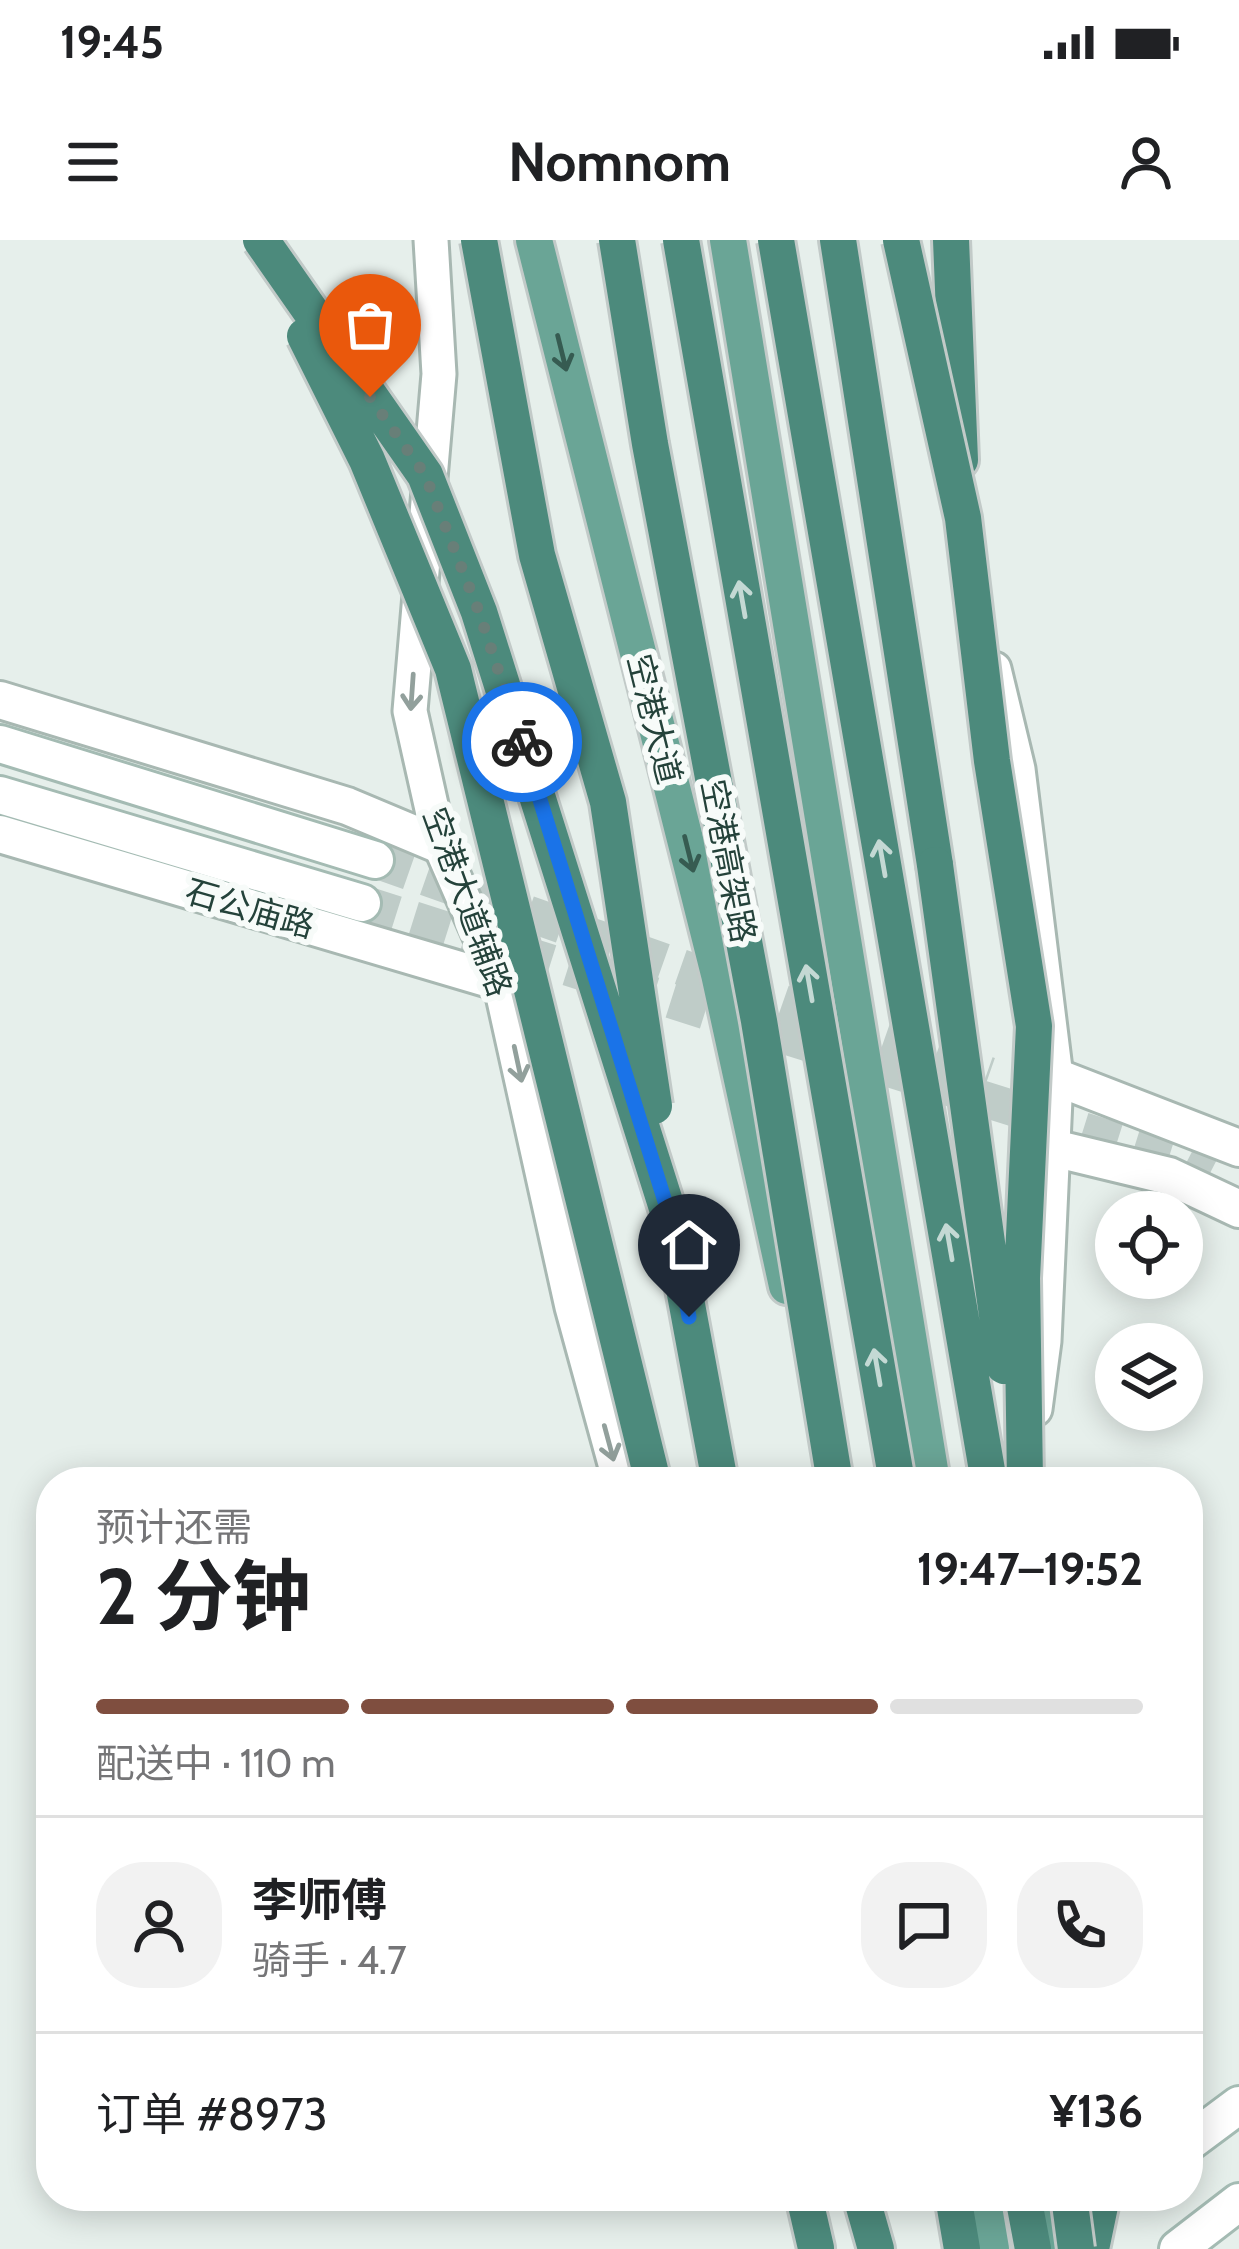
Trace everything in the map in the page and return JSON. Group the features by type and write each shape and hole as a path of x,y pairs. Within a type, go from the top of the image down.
{"highway":[{"path":"259,240 425,475 479,612 672,1224"},
{"path":"259,240 367,460 453,669 649,1467"},
{"path":"479,240 537,556 608,802 672,1224 717,1467"},
{"name":"空港高架路","path":"617,240 650,444 759,1021 830,1467"},
{"name":"空港高架路","path":"681,240 894,1467"},
{"path":"776,240 986,1467"},
{"path":"838,240 1022,1467"},
{"path":"901,240 963,518"},
{"path":"951,240 963,518 992,760 1034,1027 1022,1278 1024,1467"},
{"path":"805,2211 817,2248"},
{"path":"865,2211 876,2249"},
{"path":"956,2211 962,2249"},
{"path":"1034,2211 1060,2248 1089,2211"}],"main road":[{"name":"空港大道","path":"534,240 719,974 829,1467"},
{"path":"728,240 930,1467"},
{"path":"985,2211 991,2249"},
{"path":"1052,2211 1060,2248"}],"street":[{"name":"空港大道辅路","path":"431,240 439,374 410,711 440,845 500,982 572,1307 616,1467"},
{"path":"889,240 1018,769 1056,1077 1044,1341 1026,1467"},
{"path":"0,700 347,806 440,845"},
{"path":"0,744 375,860"},
{"name":"石公庙路","path":"0,795 362,903"},
{"name":"石公庙路","path":"0,834 500,982"},
{"path":"1056,1077 1239,1148"},
{"path":"1052,1148 1168,1175 1239,1209"},
{"path":"1203,2133 1239,2105"},
{"path":"1178,2249 1239,2202"}],"tunnel":[{"path":"375,860 989,1075"},
{"path":"362,903 1171,1158 1208,1177"}],"way so far":[{"path":"370,397 425,475 479,612 522,742"}],"route":[{"path":"522,742 672,1224 689,1317"}]}
